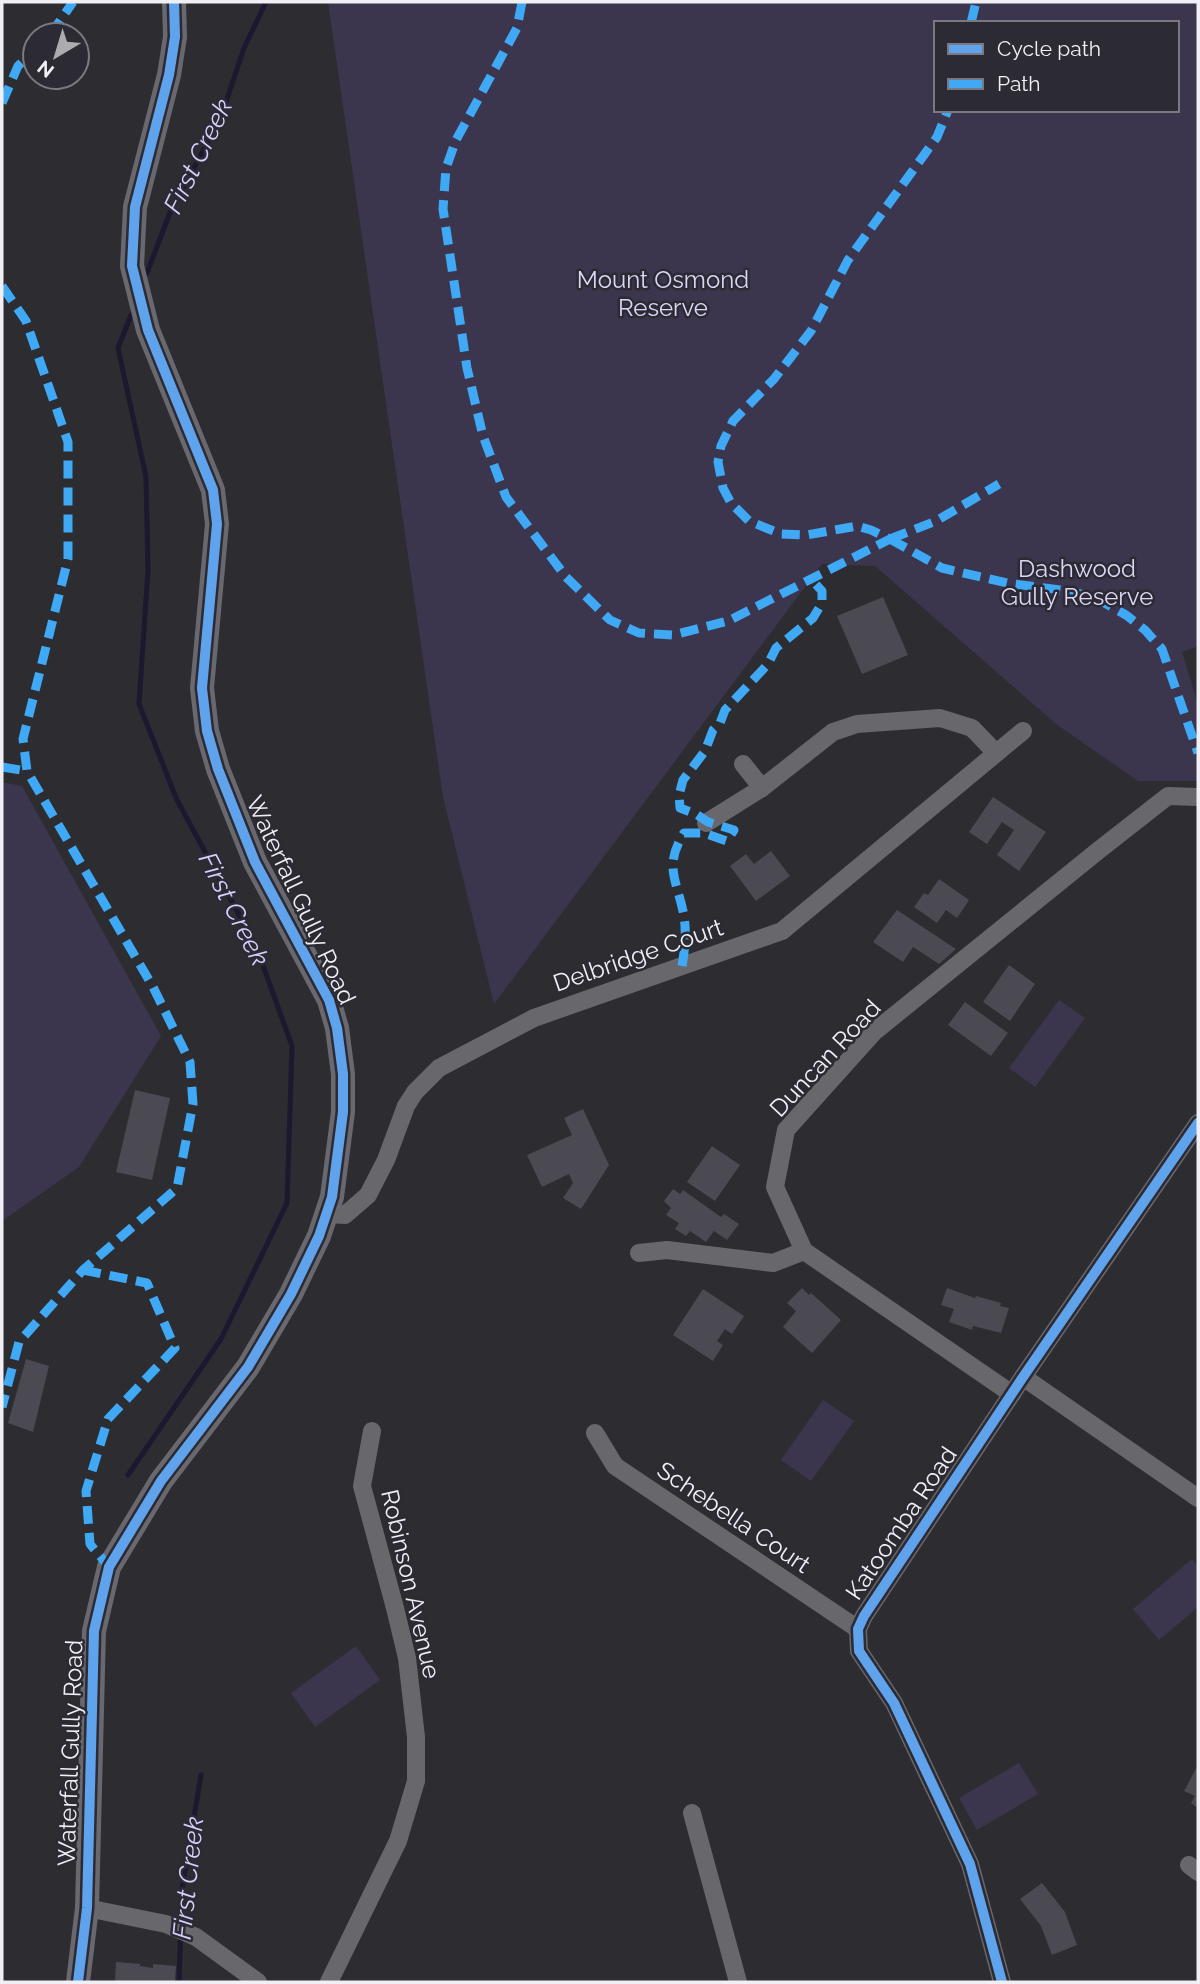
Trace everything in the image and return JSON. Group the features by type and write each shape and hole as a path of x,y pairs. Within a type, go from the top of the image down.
{"street":[{"name":"Waterfall Gully Road","path":"78,1982 87,1908 94,1631 109,1567 161,1481 248,1367 291,1294 319,1236 332,1197 343,1112 343,1074 337,1028 328,1000 255,862 218,769 207,731 202,688 216,524 213,490 148,330 132,266 135,207 169,75 175,37 174,2"},
{"path":"706,823 762,788 833,732 857,724 940,718 972,728 996,752"},
{"name":"Delbridge Court","path":"327,1214 345,1216 368,1195 386,1160 405,1106 439,1068 534,1018 782,931 1023,731"},
{"path":"743,765 762,788"},
{"name":"Duncan Road","path":"804,1251 775,1187 786,1130 874,1032 1168,796 1198,797"},
{"name":"Katoomba Road","path":"1002,1982 970,1864 894,1703 859,1651 858,1629 864,1616 1023,1377 1192,1143 1198,1123"},
{"path":"639,1253 667,1250 773,1263 804,1251 1012,1394"},
{"path":"1023,1377 1198,1498"},
{"name":"Robinson Avenue","path":"329,1982 398,1842 416,1781 416,1737 407,1658 362,1486 372,1431"},
{"name":"Schebella Court","path":"595,1433 615,1466 858,1629"},
{"path":"692,1813 738,1982"},
{"path":"87,1908 166,1924 196,1937 258,1982"}],"green space":[{"name":"Mount Osmond Reserve","path":"328,2 1198,2 1198,646 1182,652 1198,704 1198,781 1138,781 1056,724 875,566 822,564 494,1004 443,797"},
{"path":"2,782 22,786 161,1036 79,1167 2,1221"},
{"path":"1059,1000 1085,1018 1035,1087 1009,1068"},
{"path":"823,1400 854,1421 811,1481 781,1460"},
{"path":"1192,1559 1198,1566 1198,1607 1159,1640 1133,1609"},
{"path":"356,1646 380,1680 315,1727 291,1693"},
{"path":"1019,1763 1038,1794 977,1830 959,1798"}],"building":[{"path":"883,597 908,655 862,674 837,616"},
{"path":"993,797 1046,832 1019,871 997,855 1014,830 1002,822 987,844 969,832"},
{"path":"771,851 790,876 756,901 730,866 746,854 754,864"},
{"path":"939,879 969,900 957,918 946,910 937,923 914,907 924,893 928,895"},
{"path":"897,910 956,949 939,964 913,947 903,962 873,942"},
{"path":"1009,965 1035,984 1010,1021 983,1002"},
{"path":"965,1002 1008,1033 991,1056 948,1025"},
{"path":"135,1090 170,1098 152,1180 116,1172"},
{"path":"583,1109 609,1165 581,1209 563,1198 573,1183 569,1174 542,1187 527,1155 572,1135 564,1118"},
{"path":"712,1146 740,1165 715,1201 687,1182"},
{"path":"673,1189 680,1194 683,1190 721,1217 724,1214 739,1224 727,1240 714,1231 706,1242 690,1231 686,1236 675,1229 679,1223 666,1215 671,1208 664,1201"},
{"path":"802,1288 841,1320 812,1353 783,1327 796,1311 787,1303"},
{"path":"947,1288 975,1298 976,1296 1001,1303 1000,1306 1009,1308 1001,1333 973,1326 972,1330 949,1322 954,1309 941,1305"},
{"path":"703,1289 744,1316 732,1334 725,1329 717,1341 723,1345 713,1361 673,1335"},
{"path":"26,1359 49,1366 33,1432 8,1423"},
{"path":"1198,1765 1198,1808 1191,1803 1195,1796 1184,1791"},
{"path":"1042,1883 1065,1912 1077,1945 1052,1955 1041,1926 1020,1899"},
{"path":"116,1962 153,1968 153,1964 176,1966 175,1982 115,1982"}],"waterway":[{"name":"First Creek","path":"147,273 171,210 220,120 244,48 266,2"},
{"name":"First Creek","path":"128,1475 221,1339 287,1203 292,1046 256,946 177,800 139,704 148,570 146,477 118,348 131,315"},
{"name":"First Creek","path":"179,1982 182,1889 201,1775"}],"marked path":[{"path":"60,21 73,2"},
{"path":"522,2 517,28 456,140 446,168 443,209 467,368 483,436 506,497 566,577 610,620 639,633 673,635 728,621 890,539 857,526 807,535 781,534 749,521 731,503 723,488 718,462 721,446 733,421 774,379 811,331 848,260 937,137 947,112"},
{"path":"971,21 976,2"},
{"path":"2,103 21,63"},
{"path":"2,286 26,321 68,442 68,559 23,739 27,771 153,987 190,1062 193,1104 177,1188 83,1270 19,1342 2,1407"},
{"path":"890,539 936,521 999,484"},
{"path":"890,539 942,568 1007,583 1094,597 1126,615 1145,630 1162,649 1198,753"},
{"path":"682,966 685,925 673,872 674,854 684,833 704,833 727,841 734,830 708,822 680,808 679,795 683,780 705,751 725,710 768,664 776,648 813,618 822,603 822,591 811,579"},
{"path":"2,767 27,771"},
{"path":"83,1270 147,1283 175,1348 108,1419 86,1491 90,1544 109,1567"}],"cycle path":[{"path":"78,1982 87,1908 94,1631 109,1567 161,1481 248,1367 291,1294 319,1236 332,1197 343,1112 343,1074 337,1028 329,1000 255,862 218,769 207,731 202,688 217,524 213,490 148,330 132,266 135,207 169,75 175,37 174,2"},
{"path":"1002,1982 970,1864 894,1703 859,1651 858,1629 864,1616 1023,1377 1198,1123"}],"park label":[{"name":"Dashwood Gully Reserve","path":"1077,582"}]}
